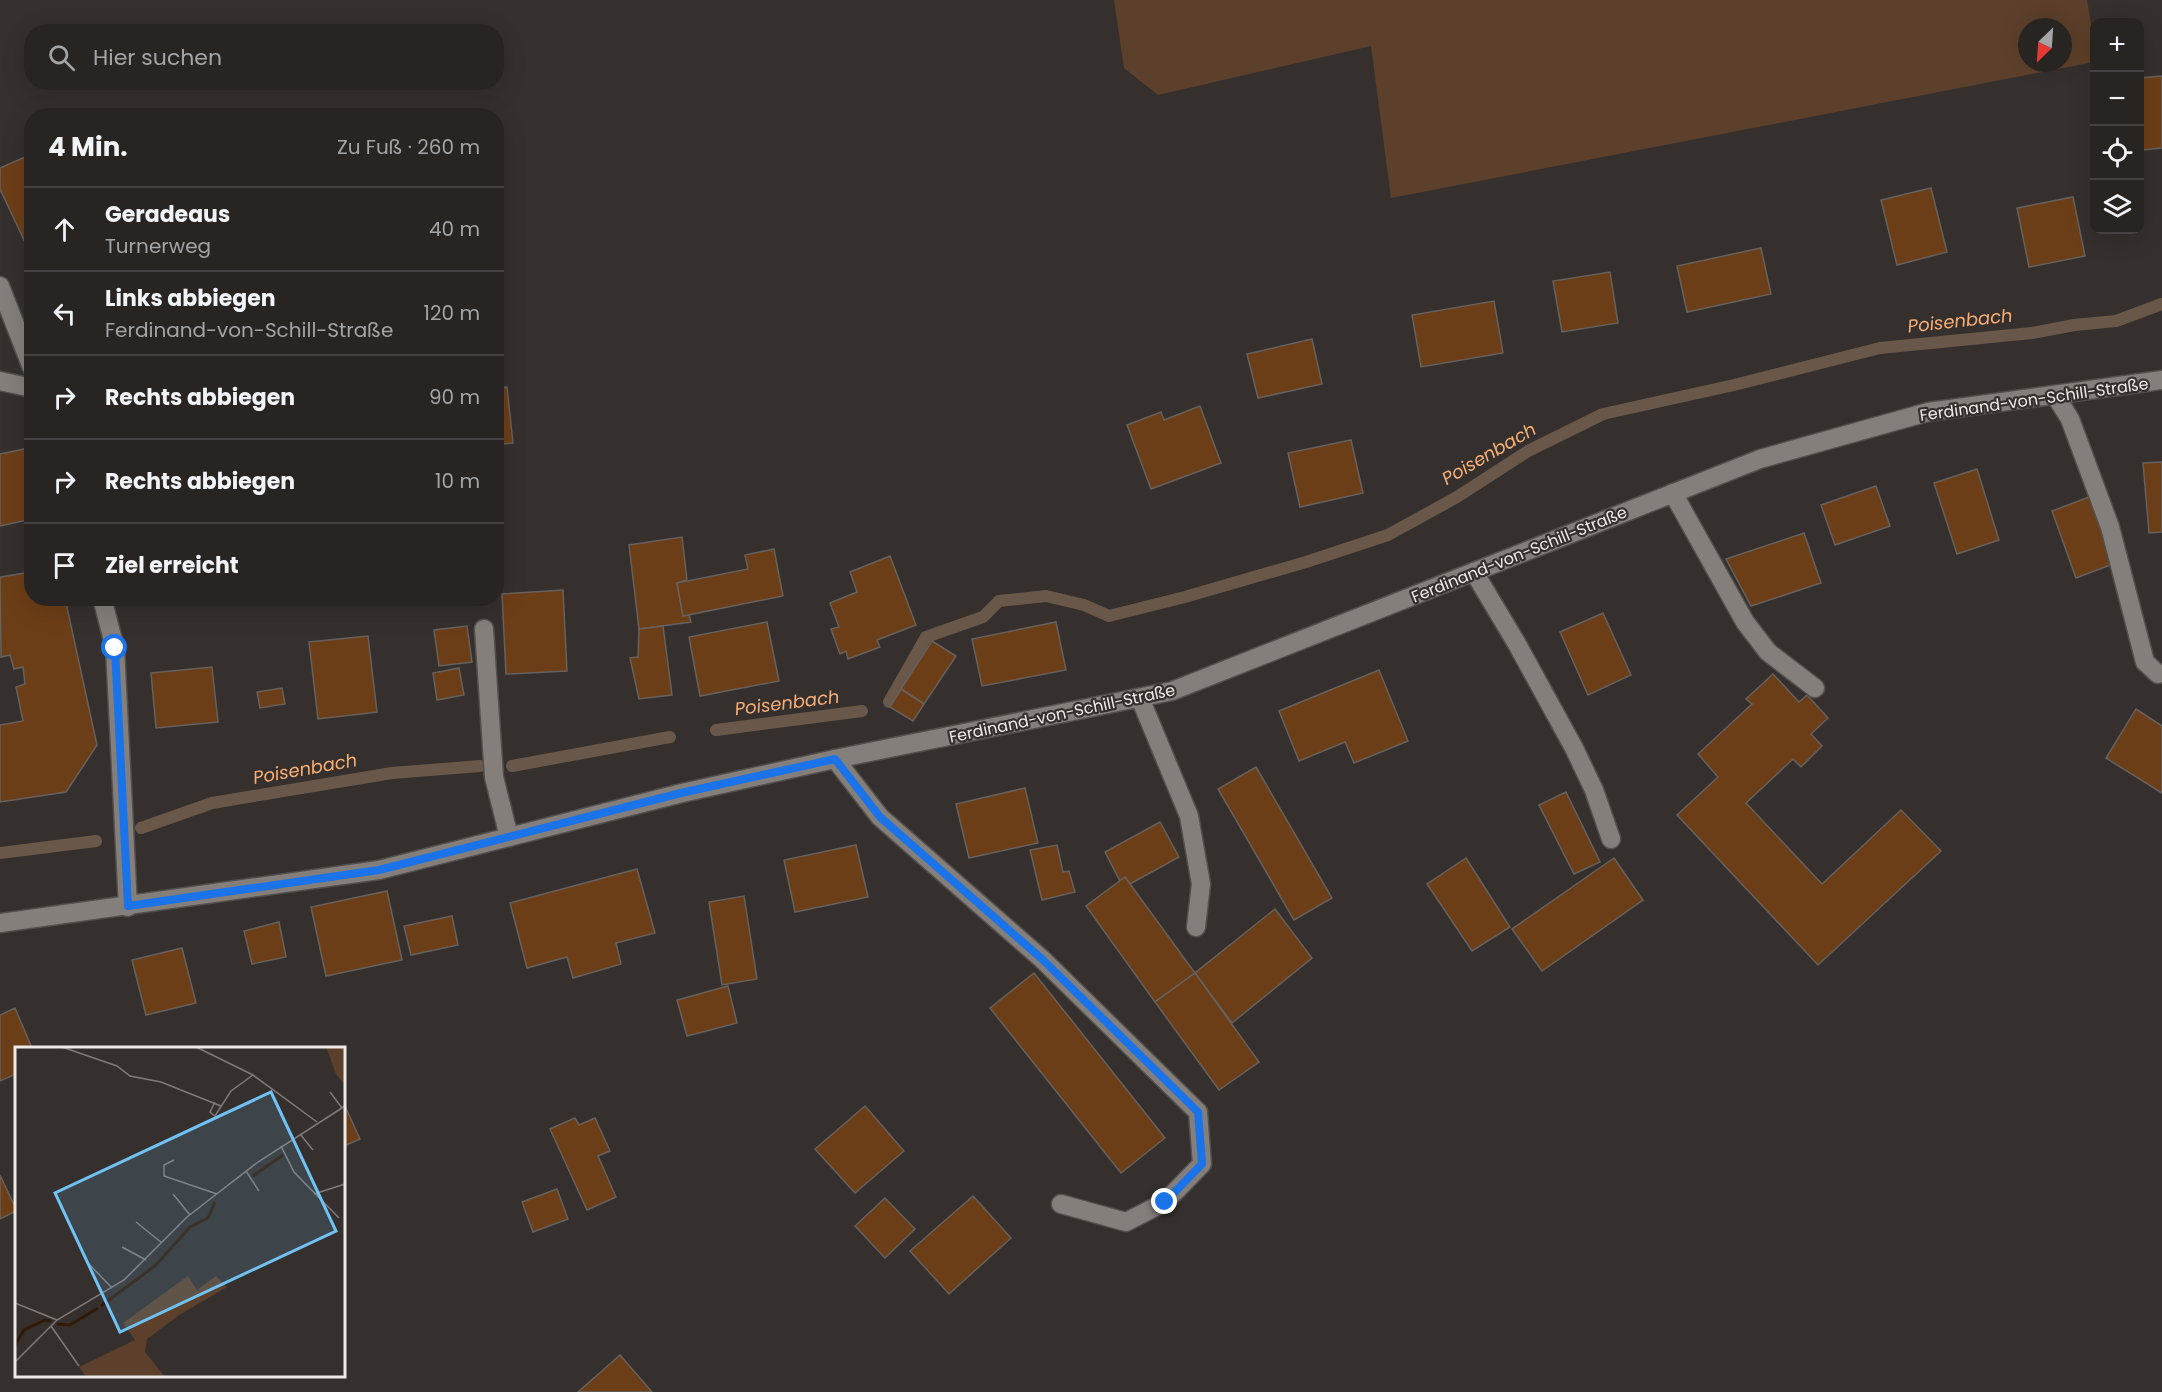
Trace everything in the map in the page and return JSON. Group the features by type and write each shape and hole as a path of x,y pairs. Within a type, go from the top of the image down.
{"street":[{"path":"0,286 24,348"},
{"path":"0,381 24,386"},
{"name":"Ferdinand-von-Schill-Straße","path":"0,923 379,870 681,793 835,759 1172,692 1760,459 1928,412 2162,381"},
{"path":"2055,395 2070,419 2110,527 2145,662 2158,674"},
{"path":"1673,493 1745,622 1768,652 1815,688"},
{"path":"1474,572 1517,644 1574,748 1594,790 1611,839"},
{"path":"104,606 115,648 128,906"},
{"path":"484,628 494,777 508,837"},
{"path":"1140,698 1189,816 1201,884 1196,927"},
{"path":"835,759 880,817 1042,959 1198,1112 1202,1164 1165,1202 1126,1222 1061,1204"}],"shaded area":[{"path":"1114,0 2087,0 2090,18 2090,63 2072,66 2072,18 2018,18 2018,72 2042,72 1391,198 1371,46 1158,95 1124,68"}],"building":[{"path":"2162,76 2162,148 2144,150 2144,78"},
{"path":"24,158 24,240 0,189 0,168"},
{"path":"1931,188 1947,252 1897,265 1881,200"},
{"path":"2073,197 2085,256 2029,267 2017,208"},
{"path":"1761,248 1771,294 1687,312 1677,266"},
{"path":"1610,272 1618,323 1562,332 1553,281"},
{"path":"1494,301 1503,353 1421,367 1412,315"},
{"path":"1312,339 1322,384 1258,398 1247,354"},
{"path":"504,387 507,387 513,443 504,444"},
{"path":"1200,406 1221,463 1151,489 1127,425 1161,412 1164,420"},
{"path":"1351,440 1363,493 1300,507 1288,453"},
{"path":"24,449 24,521 0,526 0,454"},
{"path":"2162,462 2162,532 2149,533 2143,463"},
{"path":"1977,469 1999,540 1957,554 1934,483"},
{"path":"1876,486 1890,526 1835,545 1821,505"},
{"path":"2089,497 2113,564 2076,578 2052,511"},
{"path":"1804,533 1821,583 1751,606 1726,559"},
{"path":"682,537 687,580 677,583 683,616 689,614 691,622 639,629 629,545"},
{"path":"774,549 783,596 683,616 677,583 748,569 745,555"},
{"path":"890,556 916,625 877,640 880,647 848,659 846,651 840,654 831,629 839,627 830,603 857,592 850,572"},
{"path":"24,573 24,606 67,606 97,745 66,792 0,802 0,725 23,721 16,687 25,684 23,667 14,669 10,655 1,657 0,577"},
{"path":"563,590 567,671 506,674 504,594"},
{"path":"1603,613 1631,675 1588,695 1560,632"},
{"path":"767,622 779,681 700,696 689,637"},
{"path":"1056,622 1066,670 982,686 972,639"},
{"path":"467,626 472,662 439,666 434,630"},
{"path":"663,626 672,695 639,699 630,658 638,657 639,629"},
{"path":"368,636 377,712 318,719 309,642"},
{"path":"932,641 956,656 924,704 901,689"},
{"path":"212,667 218,722 156,728 151,673"},
{"path":"459,668 464,695 437,700 433,673"},
{"path":"1379,670 1408,741 1354,763 1345,742 1299,761 1279,711"},
{"path":"1773,674 1799,702 1807,695 1828,718 1811,734 1822,746 1801,767 1793,759 1746,803 1822,884 1901,810 1941,851 1818,965 1677,815 1718,777 1698,754 1752,704 1746,699"},
{"path":"282,688 285,704 260,708 257,692"},
{"path":"901,689 924,704 913,721 890,707"},
{"path":"2136,709 2162,726 2162,793 2106,758"},
{"path":"1256,767 1332,898 1294,920 1218,789"},
{"path":"1025,788 1038,843 969,858 956,804"},
{"path":"1566,792 1600,862 1574,874 1539,805"},
{"path":"1160,822 1179,857 1130,884 1125,877 1120,881 1105,852"},
{"path":"856,845 868,897 795,912 784,860"},
{"path":"1057,845 1063,872 1069,871 1075,892 1042,900 1030,850"},
{"path":"1466,858 1510,927 1472,951 1427,884"},
{"path":"1614,858 1643,900 1542,971 1512,929"},
{"path":"637,869 655,933 616,943 621,964 573,978 567,957 527,968 510,903"},
{"path":"1125,877 1195,973 1155,1002 1086,906"},
{"path":"387,891 402,960 326,976 311,907"},
{"path":"744,896 757,979 722,985 709,902"},
{"path":"1275,909 1312,958 1232,1023 1195,973"},
{"path":"452,916 458,945 411,955 404,926"},
{"path":"279,922 286,957 252,964 244,931"},
{"path":"182,948 196,1003 146,1015 132,960"},
{"path":"1034,973 1165,1138 1121,1173 990,1008"},
{"path":"1195,973 1259,1062 1219,1090 1155,1002"},
{"path":"728,986 737,1023 687,1036 677,1000"},
{"path":"15,1008 32,1047 15,1047 15,1074 0,1081 0,1015"},
{"path":"345,1106 360,1139 345,1146"},
{"path":"865,1106 904,1151 855,1193 815,1149"},
{"path":"575,1118 579,1125 595,1118 610,1151 598,1156 616,1197 587,1210 550,1129"},
{"path":"0,1175 15,1212 0,1219"},
{"path":"557,1189 568,1219 533,1232 522,1202"},
{"path":"973,1196 1011,1238 949,1294 910,1251"},
{"path":"885,1198 915,1229 885,1258 855,1226"},
{"path":"620,1355 652,1392 578,1392"}],"waterway":[{"name":"Poisenbach","path":"889,702 926,637 983,617 999,601 1046,596 1084,605 1109,616 1185,597 1306,562 1388,535 1457,497 1528,451 1603,414 1734,385 1880,348 2032,333 2074,325 2116,321 2162,304"},
{"name":"Poisenbach","path":"716,730 862,711"},
{"name":"Poisenbach","path":"512,766 670,737"},
{"name":"Poisenbach","path":"141,828 212,803 392,773 480,766"},
{"name":"Poisenbach","path":"0,853 96,841"}],"route":[{"path":"115,648 128,906 379,870 681,793 835,759 880,817 1042,959 1198,1112 1202,1164 1165,1202"}]}
